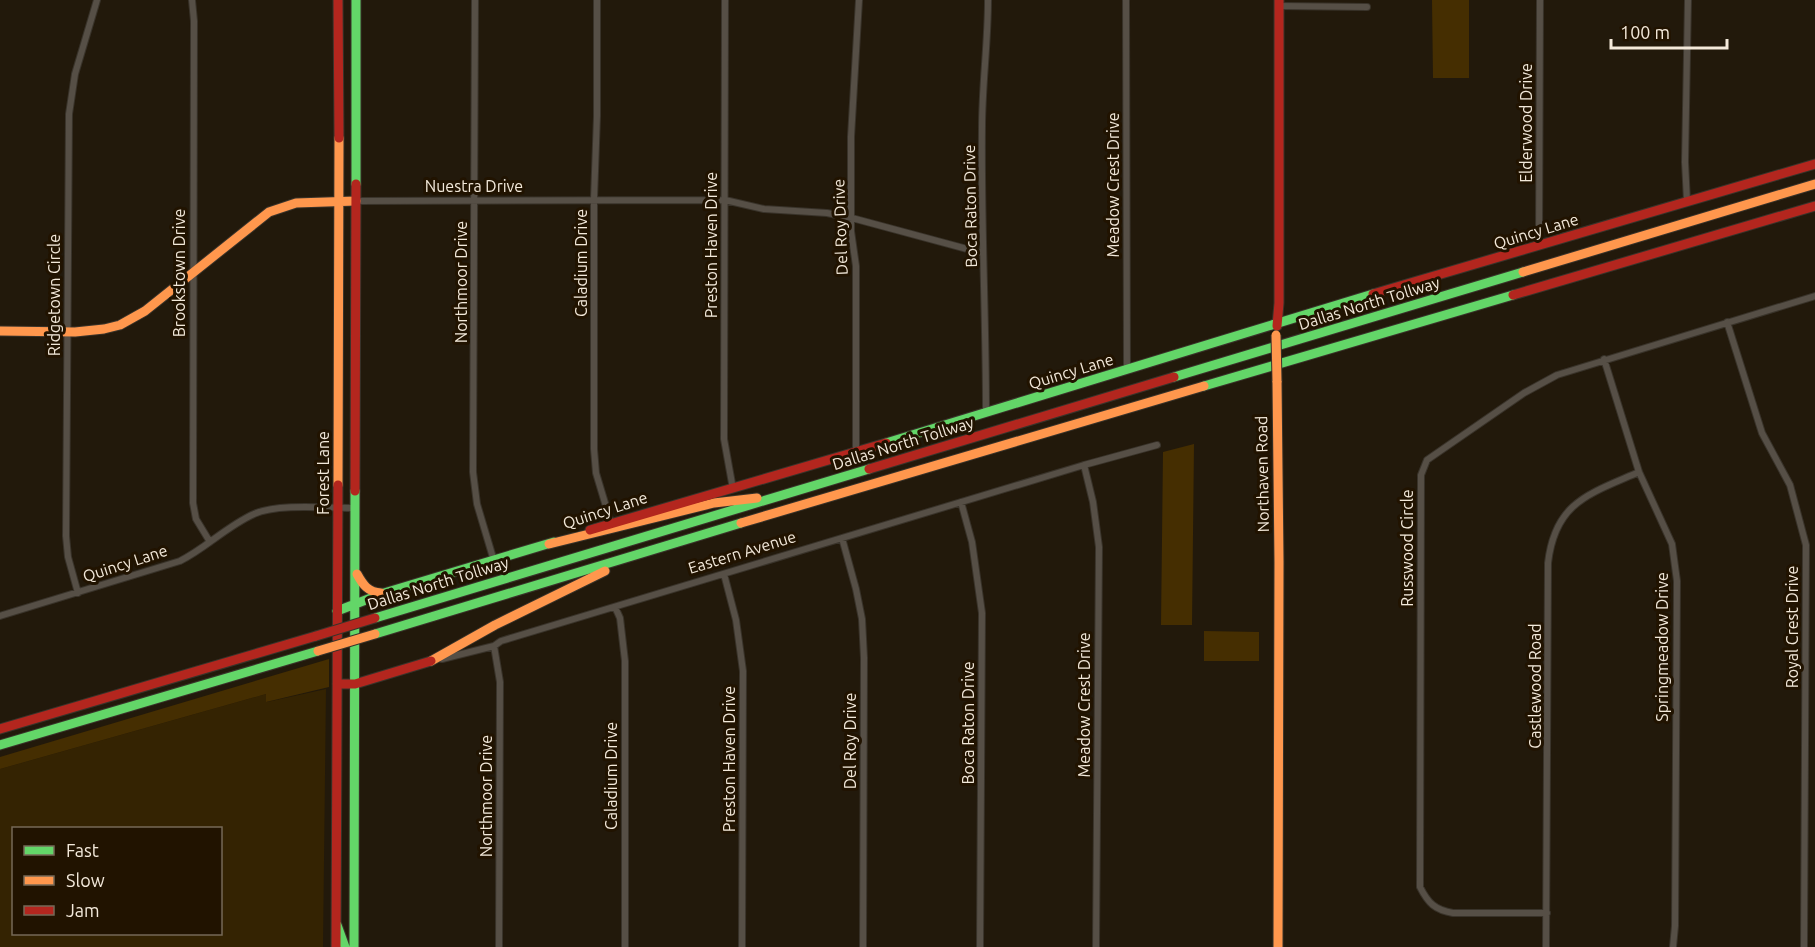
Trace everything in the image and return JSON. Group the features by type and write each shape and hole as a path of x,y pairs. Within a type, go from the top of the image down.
{"main road":[{"name":"Forest Lane","path":"336,947 338,0"},
{"name":"Forest Lane","path":"354,947 356,0"},
{"name":"Northaven Road","path":"1278,947 1279,562 1276,335 1279,303 1279,3"},
{"name":"Quincy Lane","path":"337,611 384,593 494,561 611,523 733,489 1277,323 1815,164"},
{"name":"Dallas North Tollway","path":"0,729 316,636 1815,184"},
{"name":"Nuestra Drive","path":"0,331 100,330 129,322 269,212 296,203 357,201"},
{"name":"Dallas North Tollway","path":"0,745 1815,206"},
{"path":"338,303 355,303"},
{"path":"338,401 355,401"},
{"path":"549,544 739,499 773,498"},
{"path":"431,661 464,641 564,590 641,554"},
{"path":"355,571 363,587 372,593 384,593"},
{"name":"Eastern Avenue","path":"337,684 355,684 431,661"},
{"path":"336,883 354,883"},
{"path":"336,923 345,947"}],"street":[{"name":"Ridgetown Circle","path":"78,593 68,557 66,536 69,114 75,74 97,0"},
{"name":"Brookstown Drive","path":"192,0 194,21 193,503 196,519 210,542"},
{"name":"Northmoor Drive","path":"475,0 473,472 477,504 494,561"},
{"name":"Caladium Drive","path":"597,0 594,449 596,473 611,523"},
{"name":"Preston Haven Drive","path":"725,0 724,439 733,489"},
{"name":"Del Roy Drive","path":"856,452 855,266 851,231 851,137 859,0"},
{"name":"Boca Raton Drive","path":"986,412 982,126 988,0"},
{"name":"Meadow Crest Drive","path":"1126,0 1126,370"},
{"name":"Elderwood Drive","path":"1539,245 1540,0"},
{"path":"1687,201 1685,162 1688,0"},
{"path":"1279,3 1366,7"},
{"name":"Nuestra Drive","path":"357,201 725,200 764,209 826,213 852,218 982,253"},
{"name":"Russwood Circle","path":"1547,913 1446,912 1427,901 1420,887 1421,475 1427,460 1524,393 1557,375 1815,296"},
{"name":"Royal Crest Drive","path":"1727,322 1762,434 1790,485 1806,545 1804,947"},
{"name":"Springmeadow Drive","path":"1604,359 1639,472 1672,544 1677,581 1673,947"},
{"name":"Eastern Avenue","path":"431,661 494,646 501,640 1157,445"},
{"name":"Meadow Crest Drive","path":"1084,465 1094,502 1099,547 1096,947"},
{"name":"Castlewood Road","path":"1546,947 1548,563 1550,547 1554,534 1567,511 1585,496 1639,472"},
{"name":"Boca Raton Drive","path":"961,502 972,542 982,613 980,947"},
{"name":"Quincy Lane","path":"0,616 180,561 256,512 271,509 355,508"},
{"name":"Del Roy Drive","path":"842,538 862,619 864,648 863,947"},
{"name":"Preston Haven Drive","path":"724,574 736,620 744,671 742,947"},
{"name":"Caladium Drive","path":"615,607 620,618 625,661 625,947"},
{"name":"Northmoor Drive","path":"494,646 500,682 500,947"}],"shaded area":[{"path":"1432,0 1469,0 1469,78 1433,78"},
{"path":"1194,444 1192,625 1161,625 1163,452"},
{"path":"1204,631 1259,632 1259,661 1204,661"},
{"path":"329,659 329,687 266,702 266,694 0,769 0,757"},
{"path":"326,689 323,947 0,947 0,769 266,694 267,702"}],"traffic: fast":[{"path":"356,0 356,184"},
{"path":"1174,377 1523,272"},
{"path":"886,443 1373,294"},
{"path":"1204,386 1513,295"},
{"path":"375,618 869,469"},
{"path":"354,947 355,491"},
{"path":"375,634 741,523"},
{"path":"337,611 384,593 554,542"},
{"path":"0,745 318,651"},
{"path":"337,925 345,947"}],"traffic: slow":[{"path":"338,485 339,138"},
{"path":"1523,272 1815,184"},
{"path":"0,331 75,332 120,325 145,311 269,212 296,203 356,201"},
{"path":"1276,335 1277,381"},
{"path":"1277,381 1278,947"},
{"path":"741,523 1204,386"},
{"path":"549,544 714,503 757,498"},
{"path":"431,661 495,625 605,571"},
{"path":"357,574 366,587 381,593"},
{"path":"318,651 375,634"}],"traffic: jam":[{"path":"338,0 339,138"},
{"path":"1277,326 1279,303 1279,0"},
{"path":"1373,294 1815,164"},
{"path":"355,491 356,184"},
{"path":"1513,295 1815,206"},
{"path":"869,469 1174,377"},
{"path":"590,530 886,443"},
{"path":"336,947 338,485"},
{"path":"316,636 375,618"},
{"path":"0,729 316,636"},
{"path":"337,684 355,684 431,661"}]}
